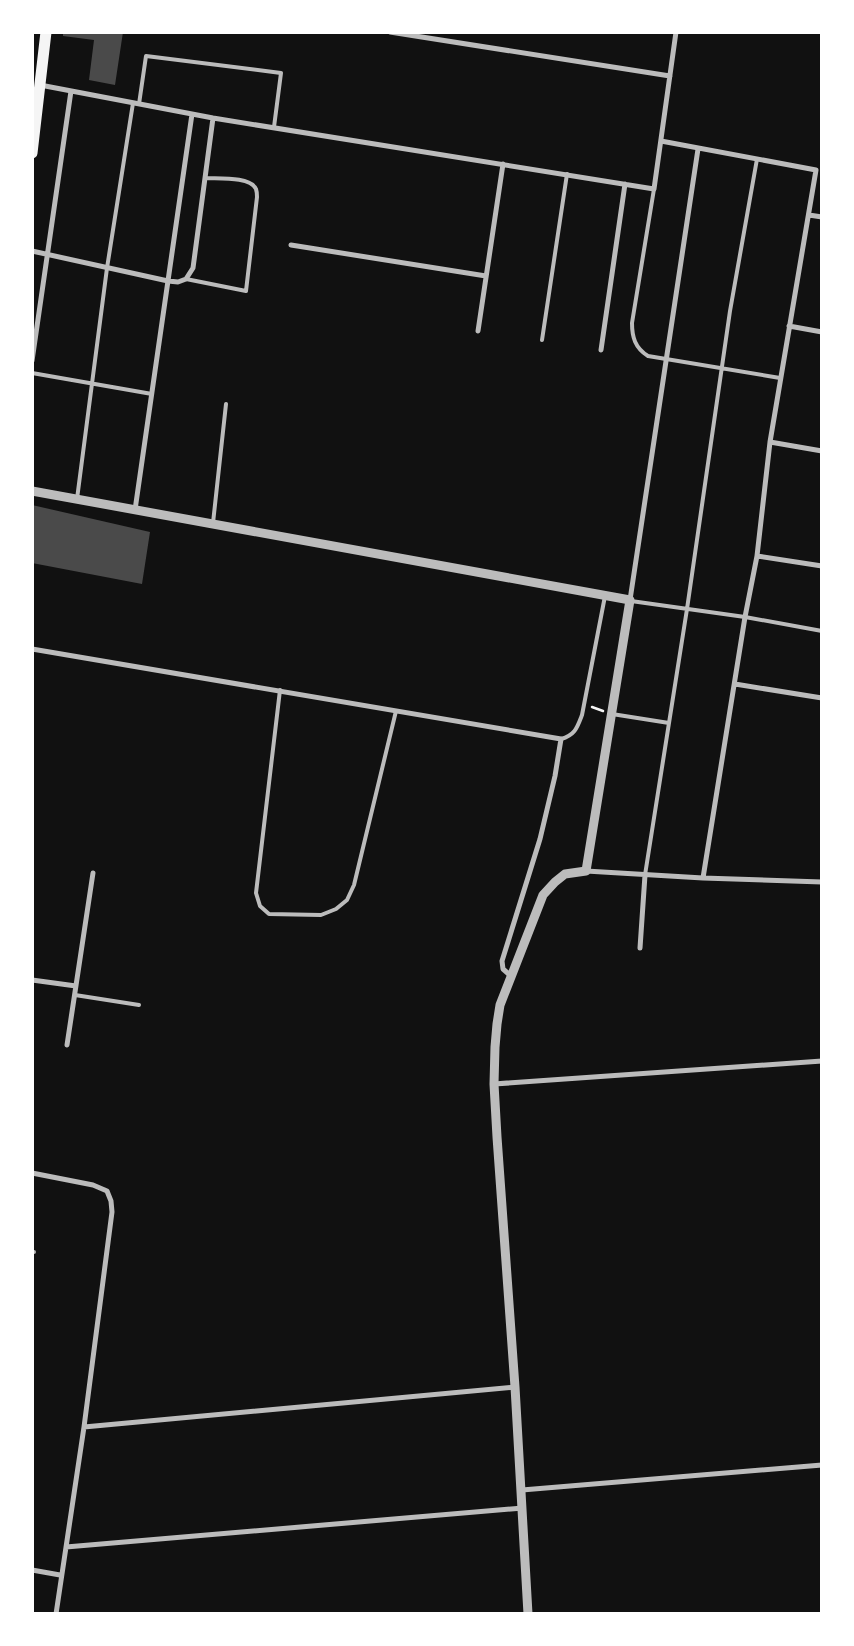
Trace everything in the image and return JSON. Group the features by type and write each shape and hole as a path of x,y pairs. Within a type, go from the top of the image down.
{"highway":[{"path":"32,153 46,32"}],"street":[{"path":"390,32 670,76"},
{"path":"40,85 213,118 654,189 676,32"},
{"path":"32,362 71,91"},
{"path":"135,510 192,114"},
{"path":"32,251 168,281 178,282 186,279 193,268 213,118"},
{"path":"661,141 816,170 780,378 770,442 757,556 703,878"},
{"path":"586,871 630,600 698,148"},
{"path":"478,331 503,164"},
{"path":"601,350 625,184"},
{"path":"809,215 822,217"},
{"path":"291,245 486,276"},
{"path":"789,326 822,332"},
{"path":"770,442 822,451"},
{"path":"32,491 630,600"},
{"path":"757,556 822,566"},
{"path":"32,649 560,739 555,776 540,839 502,961 503,969 511,976"},
{"path":"735,684 822,698"},
{"path":"528,1614 516,1387 501,1205 494,1084 497,1024 500,1005 543,895 565,874 586,871 703,878 822,882"},
{"path":"67,1045 93,872"},
{"path":"640,948 645,875"},
{"path":"32,980 76,986"},
{"path":"494,1084 822,1061"},
{"path":"32,1173 93,1185 107,1191 111,1201 112,1212 84,1427 60,1575 56,1614"},
{"path":"84,1427 516,1387"},
{"path":"522,1490 822,1465"},
{"path":"66,1547 523,1508"},
{"path":"32,1570 60,1575"}],"lane":[{"path":"77,499 107,268 146,56 281,73 274,128"},
{"path":"645,875 687,609 721,368 757,159"},
{"path":"542,340 567,174"},
{"path":"186,279 246,291 257,197 256,189 251,184 242,180 205,178"},
{"path":"654,189 632,322 632,336 641,352 648,356 780,378"},
{"path":"32,374 152,394"},
{"path":"213,524 226,404"},
{"path":"560,739 569,736 577,728 584,705 605,596"},
{"path":"630,600 746,617 822,631"},
{"path":"280,690 256,893 260,906 270,914 321,915 336,909 347,900 354,885 396,710"},
{"path":"612,714 669,724"},
{"path":"75,995 139,1005"}],"path":[{"path":"584,705 612,714"}],"building":[{"path":"63,32 123,32 115,85 89,80 94,40 63,36"},
{"path":"32,505 150,532 142,584 32,563"}]}
